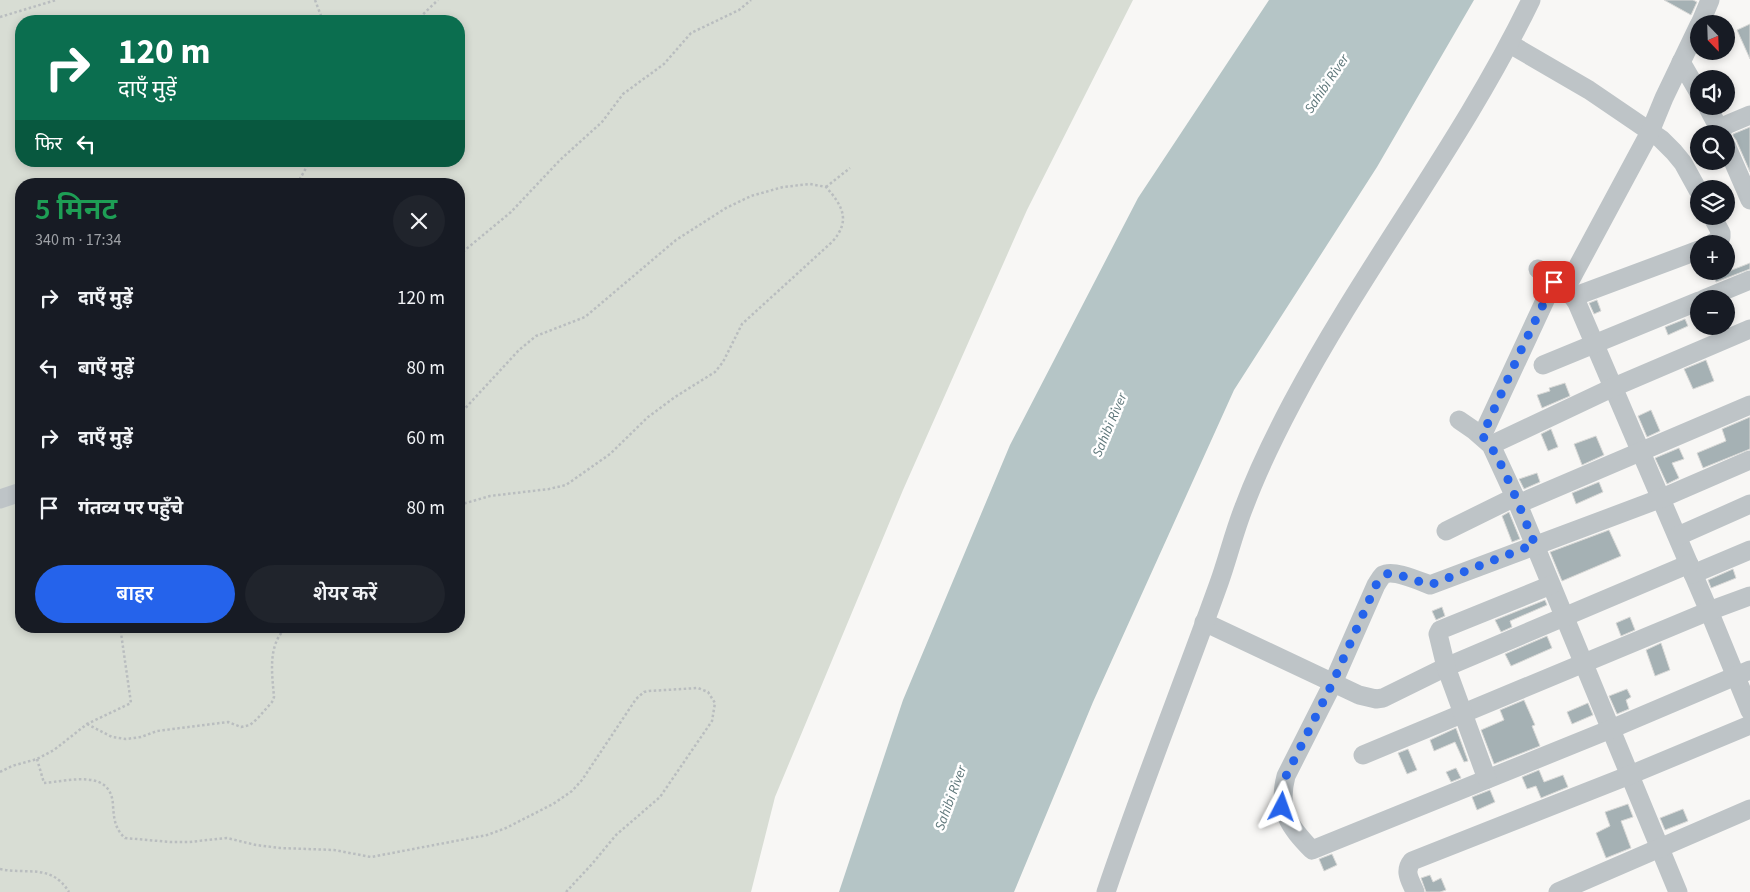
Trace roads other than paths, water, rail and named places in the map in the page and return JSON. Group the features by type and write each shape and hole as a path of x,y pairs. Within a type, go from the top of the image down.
{"street":[{"path":"1106,892 1220,581 1244,507 1262,464 1318,356 1469,114 1510,44 1530,0"},
{"path":"1703,15 1710,0"},
{"path":"1510,44 1588,90 1650,132 1674,152 1692,180"},
{"path":"1486,441 1522,348 1564,290 1650,132 1690,44"},
{"path":"1681,62 1690,77"},
{"path":"1735,126 1750,115"},
{"path":"1735,159 1746,179 1750,200"},
{"path":"1564,290 1690,253"},
{"path":"1538,269 1564,290 1595,344 1709,611 1743,673 1750,712"},
{"path":"1726,290 1750,280"},
{"path":"1543,365 1690,305"},
{"path":"1486,441 1750,329"},
{"path":"1446,532 1750,405"},
{"path":"1459,420 1486,441 1517,501 1678,892"},
{"path":"1743,673 1487,780 1312,850 1288,821 1282,807 1282,792 1286,776 1333,682 1376,585 1385,574 1402,575 1430,585 1535,544 1662,498 1750,460"},
{"path":"0,499 15,494"},
{"path":"1678,536 1750,504"},
{"path":"1204,622 1359,695 1376,699 1383,698 1446,667 1565,617 1691,569 1750,550"},
{"path":"1487,780 1446,667 1438,634 1440,630 1551,585"},
{"path":"1363,755 1709,611 1750,596"},
{"path":"1415,892 1407,872 1407,867 1412,861 1630,775 1750,725"},
{"path":"1558,892 1750,809"}],"water":[{"name":"Sahibi River","path":"1269,0 1474,0 1377,167 1234,390 1093,702 1014,892 839,892 903,700 1010,445 1138,198"}]}
